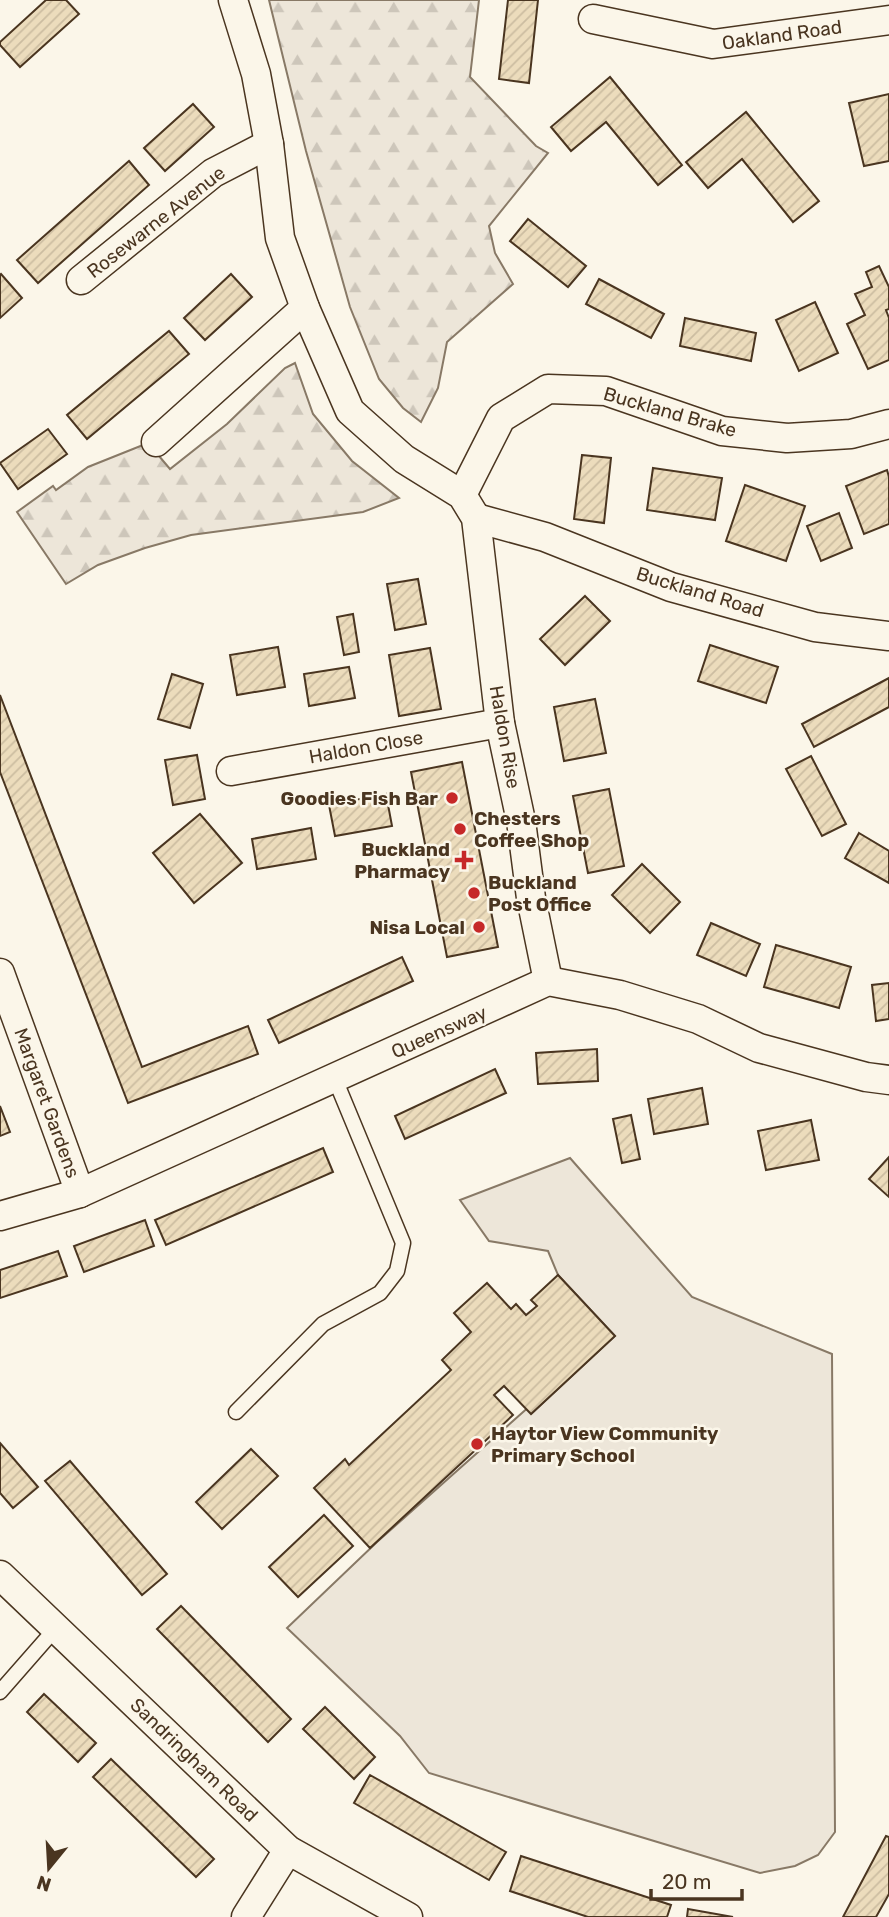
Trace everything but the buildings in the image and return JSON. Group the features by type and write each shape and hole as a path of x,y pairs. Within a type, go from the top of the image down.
{"street":[{"path":"233,0 256,74 269,144 280,238 305,308 350,411 404,459 469,507"},
{"name":"Oakland Road","path":"593,19 713,44 889,20"},
{"name":"Rosewarne Avenue","path":"81,280 213,173 269,144"},
{"path":"156,442 305,308"},
{"name":"Buckland Brake","path":"469,507 501,418 548,389 606,391 722,431 787,438 850,434 889,424"},
{"name":"Buckland Road","path":"469,507 671,587 815,627 889,636"},
{"name":"Haldon Rise","path":"469,507 500,723 521,821 531,898 548,982"},
{"name":"Haldon Close","path":"231,771 500,723"},
{"name":"Margaret Gardens","path":"0,972 80,1193"},
{"path":"548,982 620,995 698,1019 759,1048 866,1077 889,1080"},
{"name":"Queensway","path":"0,1216 80,1193 548,982"},
{"name":"Sandringham Road","path":"0,1575 288,1850 408,1917"},
{"path":"246,1917 288,1850"}],"lane":[{"path":"236,1412 323,1324 380,1293 397,1271 402,1257 403,1243 335,1079"},
{"path":"0,1692 56,1628"}],"green space":[{"path":"269,0 479,0 470,77 536,146 548,153 489,226 495,253 513,284 447,342 438,388 421,422 403,408 379,379 350,307 306,151"},
{"path":"295,363 313,414 352,461 399,498 363,512 191,535 98,565 66,584 17,512 53,486 56,490 88,467 148,443 170,469 227,424 285,368"},
{"name":"Haytor View Community Primary School","path":"570,1158 692,1297 832,1354 835,1832 818,1855 795,1866 760,1873 429,1773 400,1736 287,1628 377,1542 531,1405 532,1413 615,1336 558,1275 548,1251 489,1241 460,1200"}],"place":[{"name":"Goodies Fish Bar","path":"452,798"},
{"name":"Chesters Coffee Shop","path":"460,829"},
{"name":"Buckland Pharmacy","path":"464,860"},
{"name":"Buckland Post Office","path":"474,893"},
{"name":"Nisa Local","path":"479,927"},
{"name":"Haytor View Community Primary School","path":"477,1444"}]}
